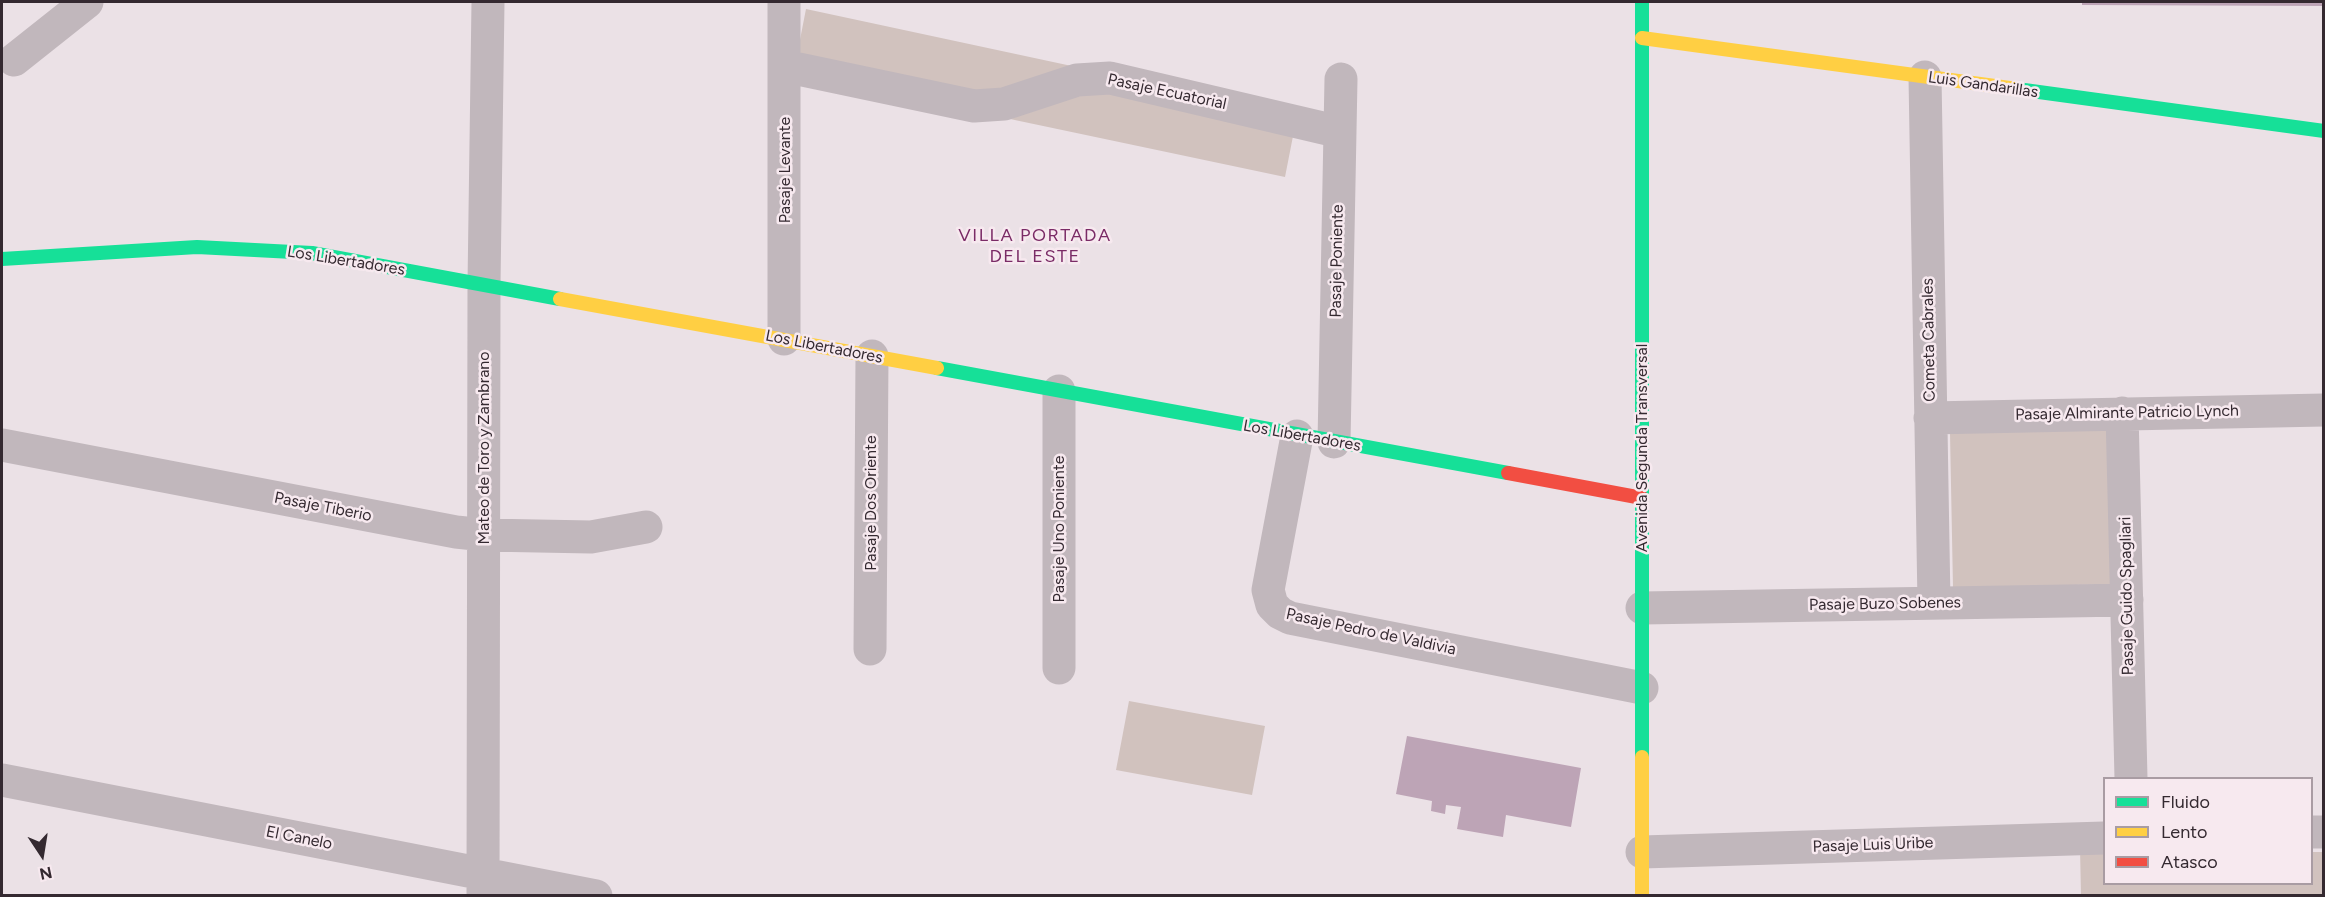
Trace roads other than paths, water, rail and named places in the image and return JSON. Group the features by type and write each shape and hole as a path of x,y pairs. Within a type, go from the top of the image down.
{"street":[{"path":"14,60 87,2"},
{"name":"Mateo de Toro y Zambrano","path":"483,885 484,284 488,2"},
{"name":"Pasaje Levante","path":"784,2 784,339"},
{"name":"Avenida Segunda Transversal","path":"1642,2 1642,896"},
{"name":"Luis Gandarillas","path":"1642,38 2324,131"},
{"name":"Pasaje Ecuatorial","path":"784,66 974,106 1004,104 1077,80 1110,78 1340,132"},
{"name":"Cometa Cabrales","path":"1925,77 1934,603"},
{"name":"Pasaje Poniente","path":"1334,442 1341,79"},
{"name":"Los Libertadores","path":"2,259 164,248 254,249 312,253 1642,498"},
{"name":"Pasaje Dos Oriente","path":"870,649 872,356"},
{"name":"Pasaje Uno Poniente","path":"1059,391 1059,668"},
{"name":"Pasaje Almirante Patricio Lynch","path":"1930,418 2324,410"},
{"name":"Pasaje Guido Spagliari","path":"2122,413 2131,777"},
{"name":"Pasaje Pedro de Valdivia","path":"1298,436 1268,590 1272,605 1280,613 1290,618 1642,688"},
{"name":"Pasaje Tiberio","path":"2,445 485,536 591,537 646,527"},
{"name":"Pasaje Buzo Sobenes","path":"1642,608 2127,600"},
{"name":"El Canelo","path":"2,780 483,885 596,896"},
{"name":"Pasaje Luis Uribe","path":"1642,852 2103,838"}],"district":[{"name":"VILLA PORTADA DEL ESTE","path":"1035,246"}]}
